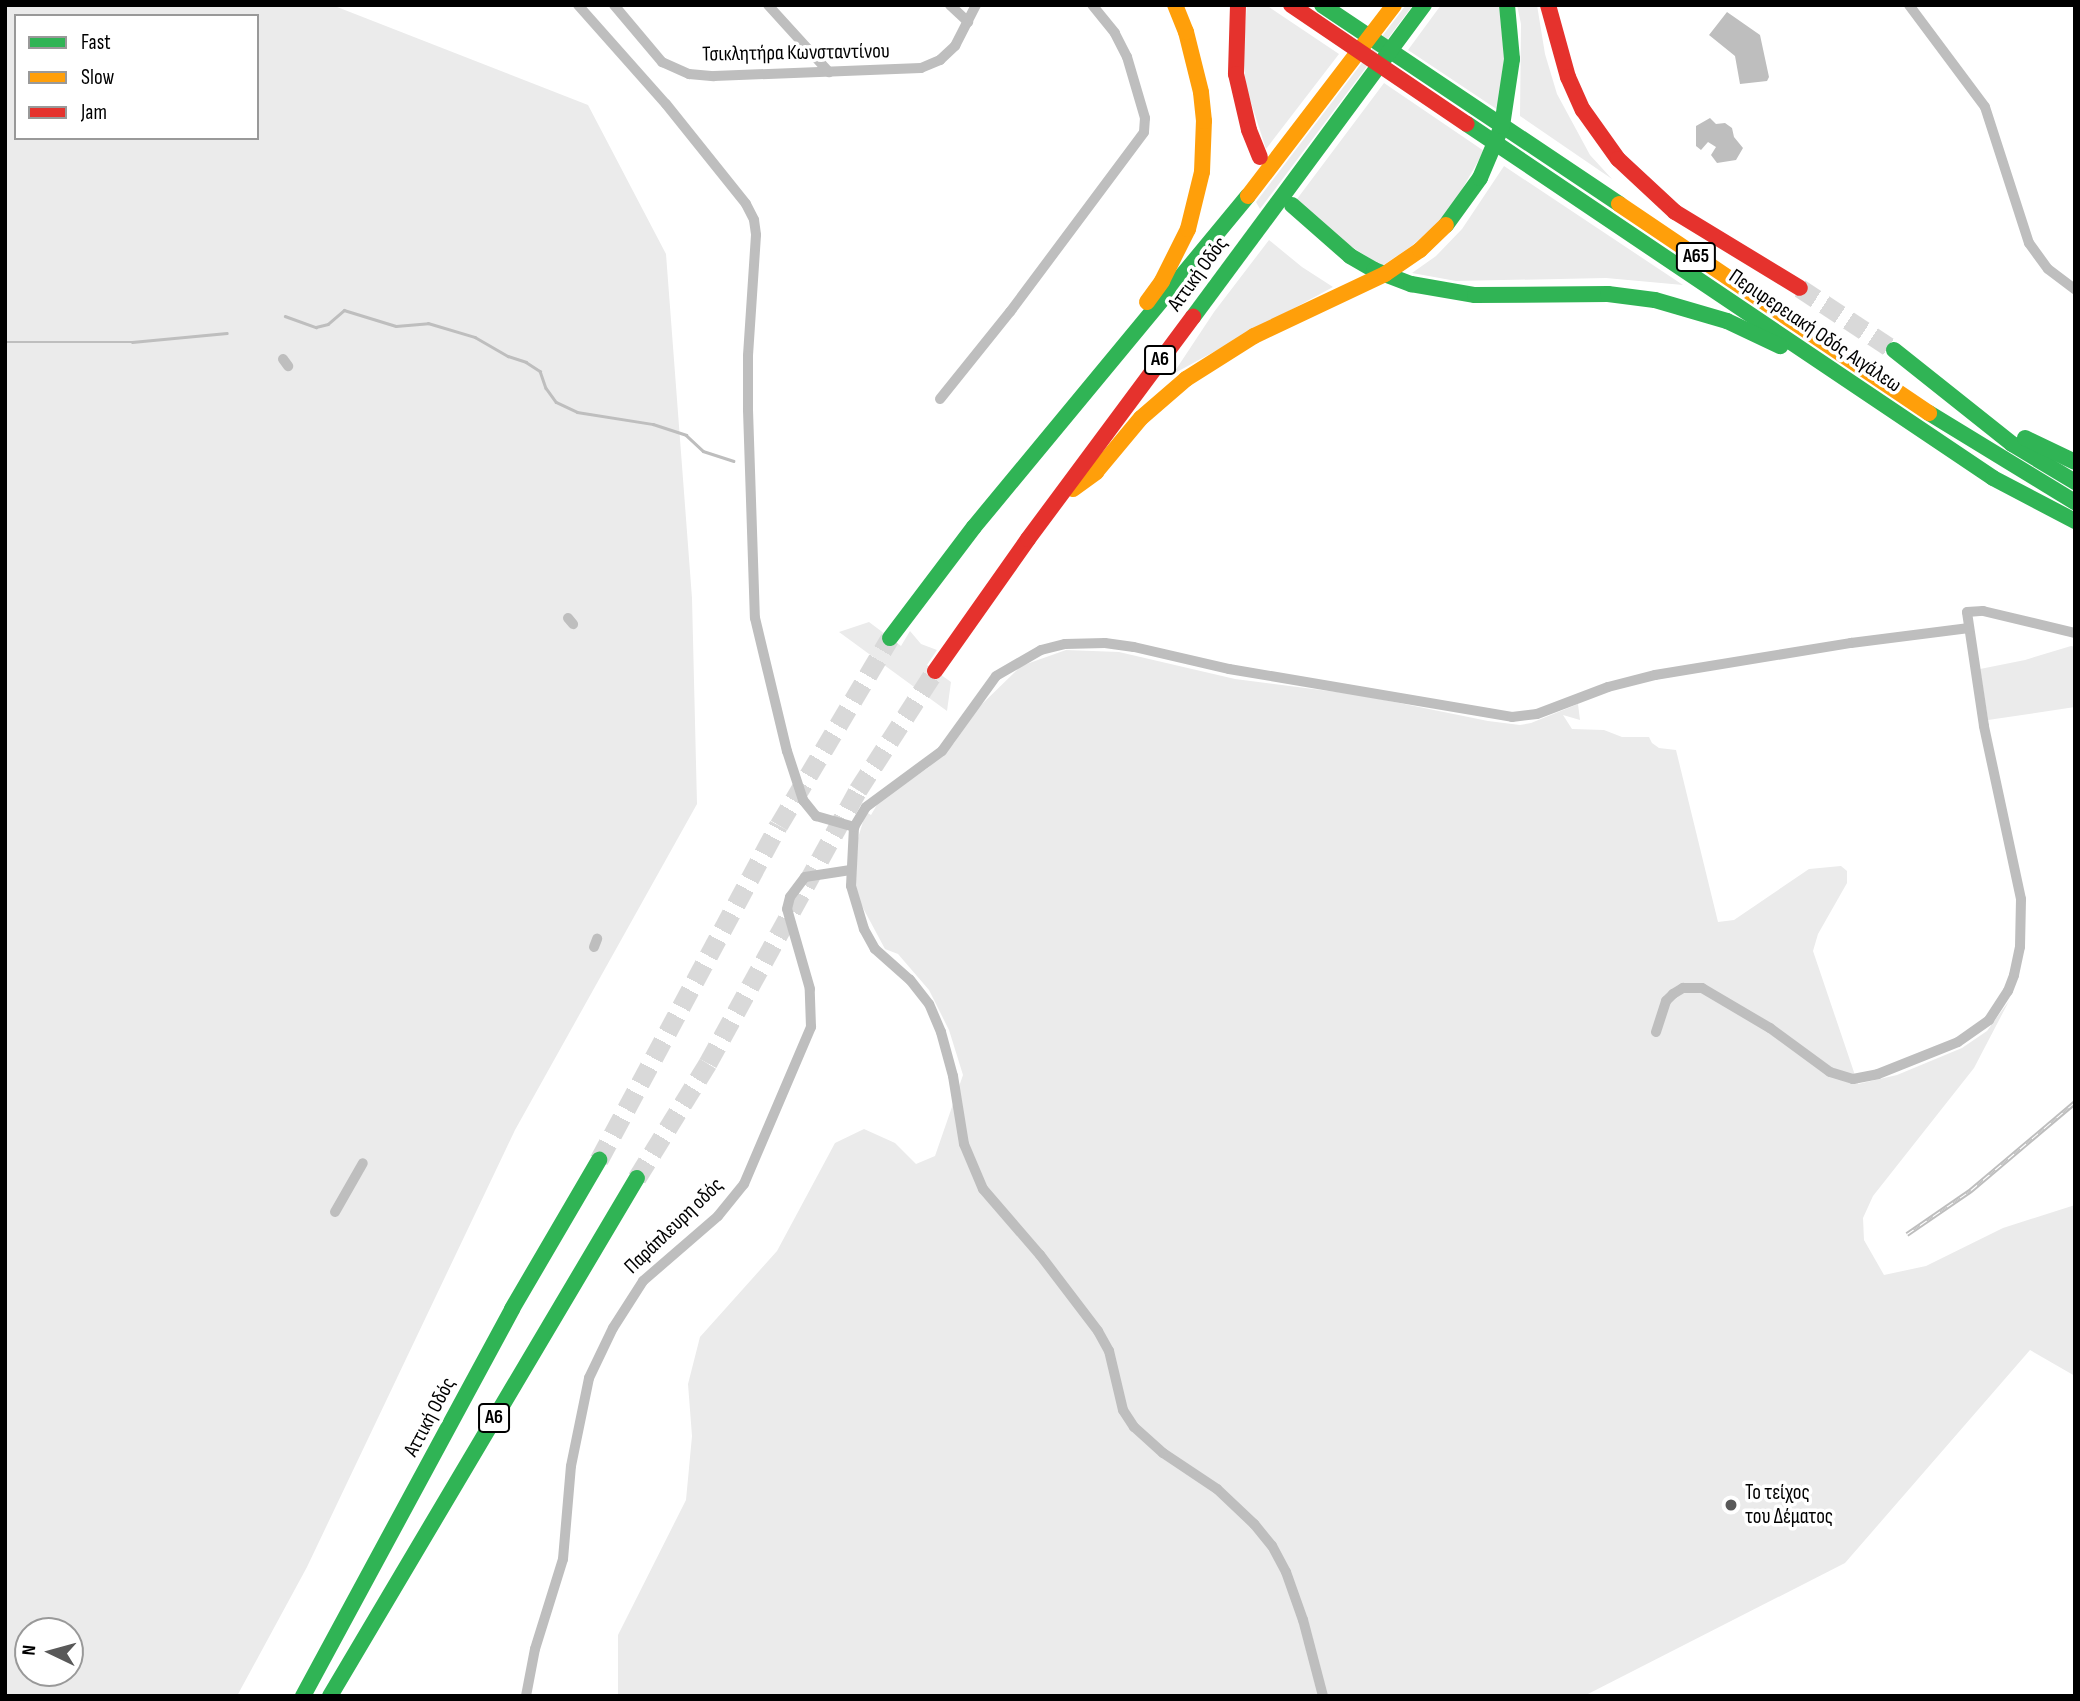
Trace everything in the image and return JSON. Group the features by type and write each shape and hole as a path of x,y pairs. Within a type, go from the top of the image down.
{"highway":[{"path":"1063,418 1161,281 1188,229 1197,198 1204,146 1201,92 1186,32 1175,5"},
{"name":"Περιφερειακή Οδός Αιγάλεω","path":"1291,5 1993,478 2075,522"},
{"name":"Περιφερειακή Οδός Αιγάλεω","path":"1322,5 1962,435 2075,502"},
{"name":"Αττική Οδός","path":"935,671 1055,502 1424,5"},
{"path":"1055,502 1096,472 1141,418 1186,379 1254,336 1346,294 1420,250 1454,217 1480,178 1496,144 1510,88 1512,59 1507,5"},
{"path":"1548,5 1568,77 1583,110 1618,159 1675,212 1800,288"},
{"name":"Αττική Οδός","path":"890,638 974,527 1250,193 1392,8"},
{"path":"1238,10 1236,74 1244,112 1260,157"},
{"path":"1292,205 1310,224 1350,256 1374,270 1411,285 1475,295 1608,294 1677,305 1727,321 1771,341 1851,390 1900,414"},
{"path":"1894,350 2012,444 2075,482"},
{"path":"1918,369 2020,435 2075,462"},
{"path":"2049,507 2075,530"},
{"name":"Αττική Οδός","path":"303,1696 512,1309 599,1160"},
{"name":"Α6","path":"330,1696 637,1178"}],"street":[{"path":"579,5 666,104 746,204 754,220 756,235 747,410 755,618 787,751 803,800 816,816 854,827"},
{"name":"Τσικλητήρα Κωνσταντίνου","path":"614,5 655,56 681,72 714,76 921,68 948,53 976,5"},
{"path":"768,5 829,72"},
{"path":"950,5 968,22"},
{"path":"940,399 1010,312 1144,132 1144,118 1127,57 1115,33 1092,5"},
{"path":"1909,5 1985,107 2029,243 2048,269 2075,289"},
{"path":"1656,1032 1666,1002 1673,993 1683,988 1702,988 1770,1028 1830,1072 1842,1077 1865,1079 1958,1042 1975,1031 1999,1007 2011,983 2020,947 2021,899 1984,726 1967,612 1983,611 2075,633"},
{"path":"1323,1696 1303,1620 1286,1572 1272,1546 1254,1524 1217,1489 1163,1453 1135,1427 1123,1410 1109,1351 1098,1331 1040,1255 983,1189 964,1144 953,1076 941,1032 929,1004 910,980 871,944 857,907 850,870 854,827 866,807 942,751 996,676 1041,650 1065,644 1083,642 1124,646 1229,669 1512,717 1537,714 1608,687 1666,673 1863,641 1969,628"},
{"name":"Παράπλευρη οδός","path":"526,1696 535,1649 563,1559 571,1466 582,1404 593,1369 612,1328 643,1280 718,1216 744,1184 811,1027 810,989 793,936 788,909 789,897 805,877 850,870"}],"shaded area":[{"path":"5,5 332,5 588,105 666,254 692,598 697,804 515,1130 307,1567 237,1696 5,1696"},
{"path":"1247,5 1266,5 1339,54 1266,149 1246,87 1243,54"},
{"path":"1406,5 1413,5 1260,209 1256,202"},
{"path":"1441,5 1499,5 1504,57 1498,110 1408,50"},
{"path":"1517,5 1537,5 1545,54 1557,94 1590,155 1612,179 1520,116 1521,24"},
{"path":"1727,12 1760,35 1769,77 1767,81 1740,84 1735,56 1709,35"},
{"path":"1384,83 1484,151 1454,203 1435,225 1413,245 1382,266 1336,237 1297,199"},
{"path":"1710,118 1716,124 1725,123 1732,128 1734,137 1743,148 1736,160 1717,163 1711,155 1716,147 1708,142 1701,150 1696,146 1696,126"},
{"path":"1504,166 1683,285 1606,278 1456,281 1412,273 1436,256 1462,229"},
{"path":"1269,240 1302,267 1333,287 1173,374 1214,312"},
{"path":"869,622 901,646 910,631 921,644 937,650 927,665 951,682 947,711 839,632"},
{"path":"2075,647 2075,707 1988,720 1980,669 2025,660"},
{"path":"1066,650 1119,652 1235,679 1360,695 1520,725 1578,704 1580,720 1563,715 1572,729 1604,730 1622,737 1649,737 1659,748 1676,750 1718,922 1734,920 1809,869 1841,866 1847,871 1847,883 1818,934 1813,951 1858,1084 1897,1075 1962,1048 1987,1031 2009,1001 1974,1068 1873,1196 1863,1218 1864,1240 1884,1275 1926,1266 2003,1228 2075,1205 2075,1376 2030,1350 1845,1563 1584,1696 618,1696 618,1635 686,1500 692,1436 688,1384 700,1337 777,1251 835,1143 864,1129 895,1143 916,1164 935,1156 963,1075 949,1030 929,990 898,954 885,949 855,893 858,838 866,812 871,815 878,803 929,767 954,743 979,707 1021,666"}],"waterway":[{"path":"285,316 316,327 328,324 344,310 396,326 428,323 475,337 540,371 546,388 556,402 577,412 653,424 686,435 703,451 733,461"},
{"path":"5,342 132,342 227,333"},
{"path":"283,359 288,366"},
{"path":"568,618 573,624"},
{"path":"594,947 597,939"},
{"path":"335,1212 363,1163"}],"tunnel":[{"path":"1800,288 1894,350"},
{"path":"599,1160 779,825 890,638"},
{"path":"637,1178 708,1063 858,790 935,671"}],"railway":[{"path":"1907,1234 1971,1190 2075,1102"}],"traffic: fast":[{"path":"1322,5 1619,204"},
{"path":"1193,317 1424,5"},
{"path":"1446,225 1480,178 1502,126 1512,59 1507,5"},
{"path":"1467,124 1993,478 2075,521"},
{"path":"890,638 974,527 1248,196"},
{"path":"1292,205 1350,256 1374,270 1411,284 1475,295 1608,294 1655,300 1727,321 1780,346"},
{"path":"1894,350 2012,444 2075,482"},
{"path":"1929,413 2075,502"},
{"path":"2025,438 2075,462"},
{"path":"303,1696 512,1309 599,1160"},
{"path":"330,1696 637,1178"}],"traffic: slow":[{"path":"1147,302 1162,281 1188,229 1202,172 1204,121 1201,92 1186,32 1175,5"},
{"path":"1248,196 1394,5"},
{"path":"1619,204 1929,413"},
{"path":"1073,489 1096,472 1141,418 1186,379 1254,336 1385,274 1420,250 1446,225"}],"traffic: jam":[{"path":"1238,5 1236,74 1249,130 1260,157"},
{"path":"1291,5 1467,124"},
{"path":"1548,5 1568,77 1583,110 1618,159 1675,212 1800,288"},
{"path":"935,671 1028,539 1193,317"}],"place":[{"name":"Το τείχος του Δέματος","path":"1731,1505"}]}
